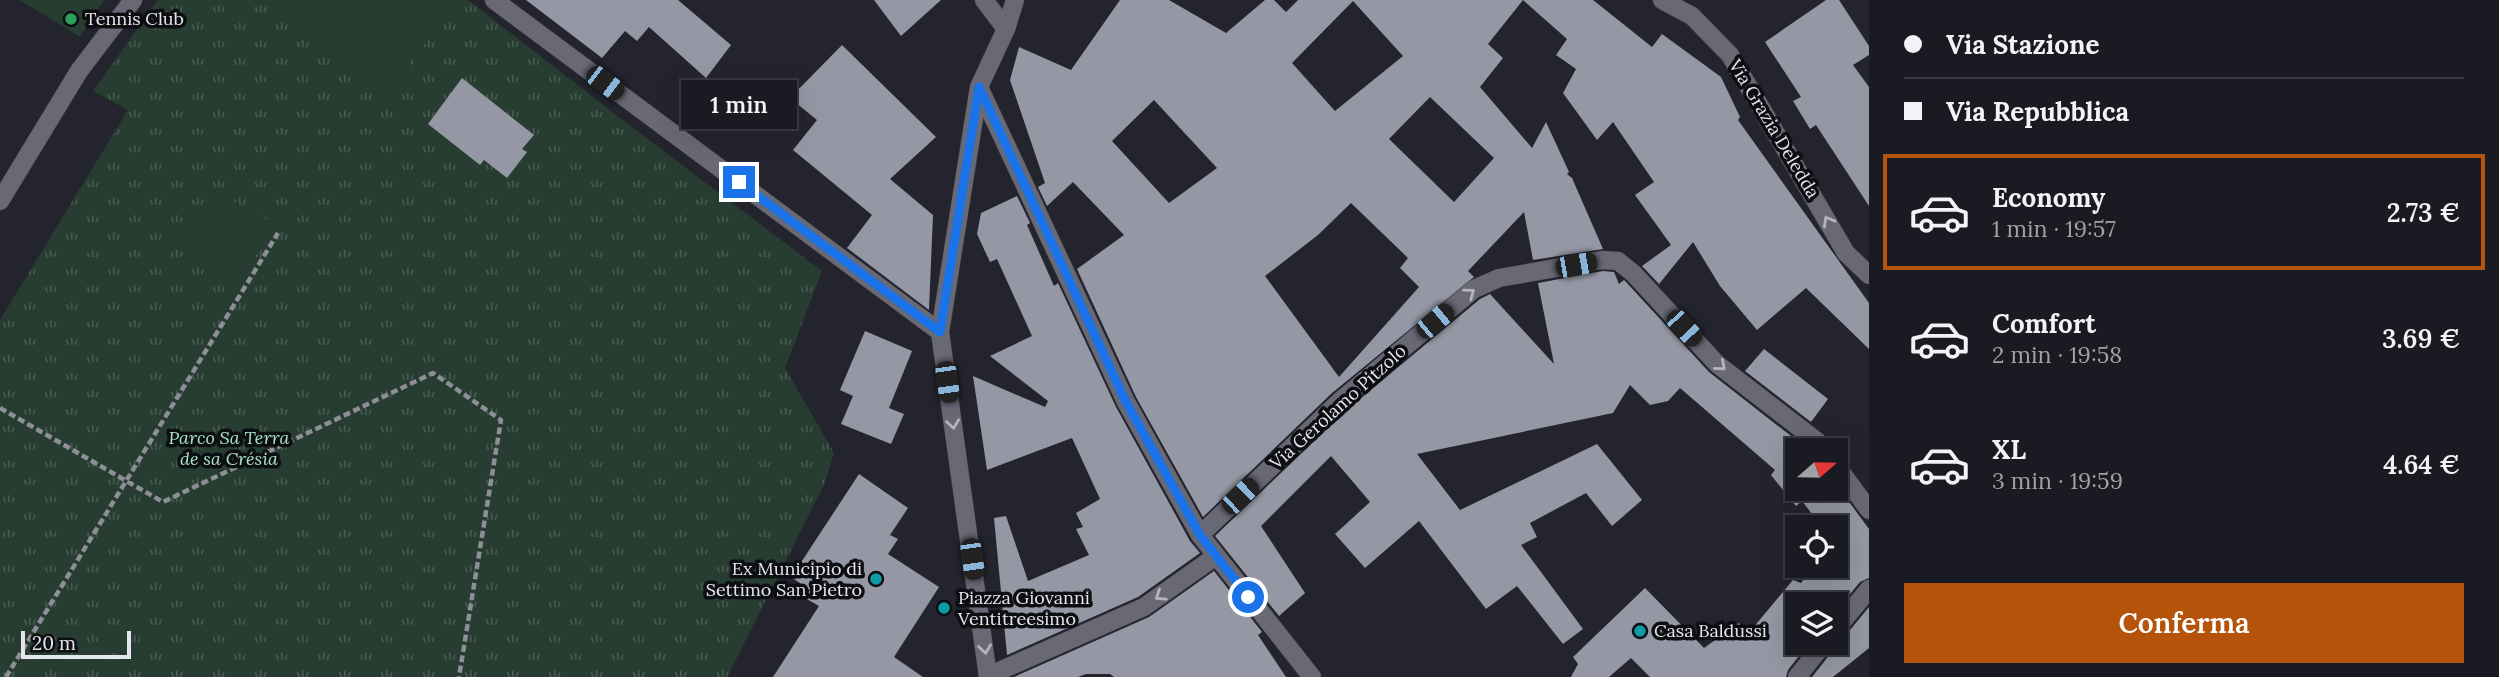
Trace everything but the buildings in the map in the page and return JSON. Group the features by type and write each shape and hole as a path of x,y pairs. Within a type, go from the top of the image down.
{"street":[{"path":"0,201 79,71 133,0"},
{"path":"494,0 940,332"},
{"path":"984,0 1006,29"},
{"path":"1015,0 1006,29 979,87 940,332 988,677 1144,607 1216,556"},
{"name":"Via Grazia Deledda","path":"1662,0 1696,8 1730,55 1846,253 1869,275"},
{"path":"979,87 1126,402 1200,535 1312,677"},
{"name":"Via Gerolamo Pitzolo","path":"1200,535 1340,401 1474,289 1499,278 1601,260 1618,261 1634,274 1717,364 1813,438"},
{"path":"1848,482 1869,510"},
{"path":"1848,614 1869,589"},
{"path":"1797,677 1815,655"}],"path":[{"path":"6,677 278,233"},
{"path":"0,408 163,502 433,373 501,419 459,677"}],"green space":[{"name":"Tennis Club","path":"20,0 104,0 80,37"},
{"name":"Parco Sa Terra de sa Crésia","path":"158,0 267,0 386,94 458,0 468,0 822,271 785,368 834,453 824,485 727,677 0,677 0,320 128,110 93,91"},
{"path":"267,0 458,0 386,94"},
{"path":"216,191 274,224 242,280 185,247"}],"place":[{"name":"Tennis Club","path":"71,19"},
{"name":"Ex Municipio di Settimo San Pietro","path":"876,579"},
{"name":"Piazza Giovanni Ventitreesimo","path":"944,608"},
{"name":"Casa Baldussi","path":"1640,631"}],"route":[{"path":"739,182 940,332 979,87 1126,402 1200,535 1248,597"}]}
